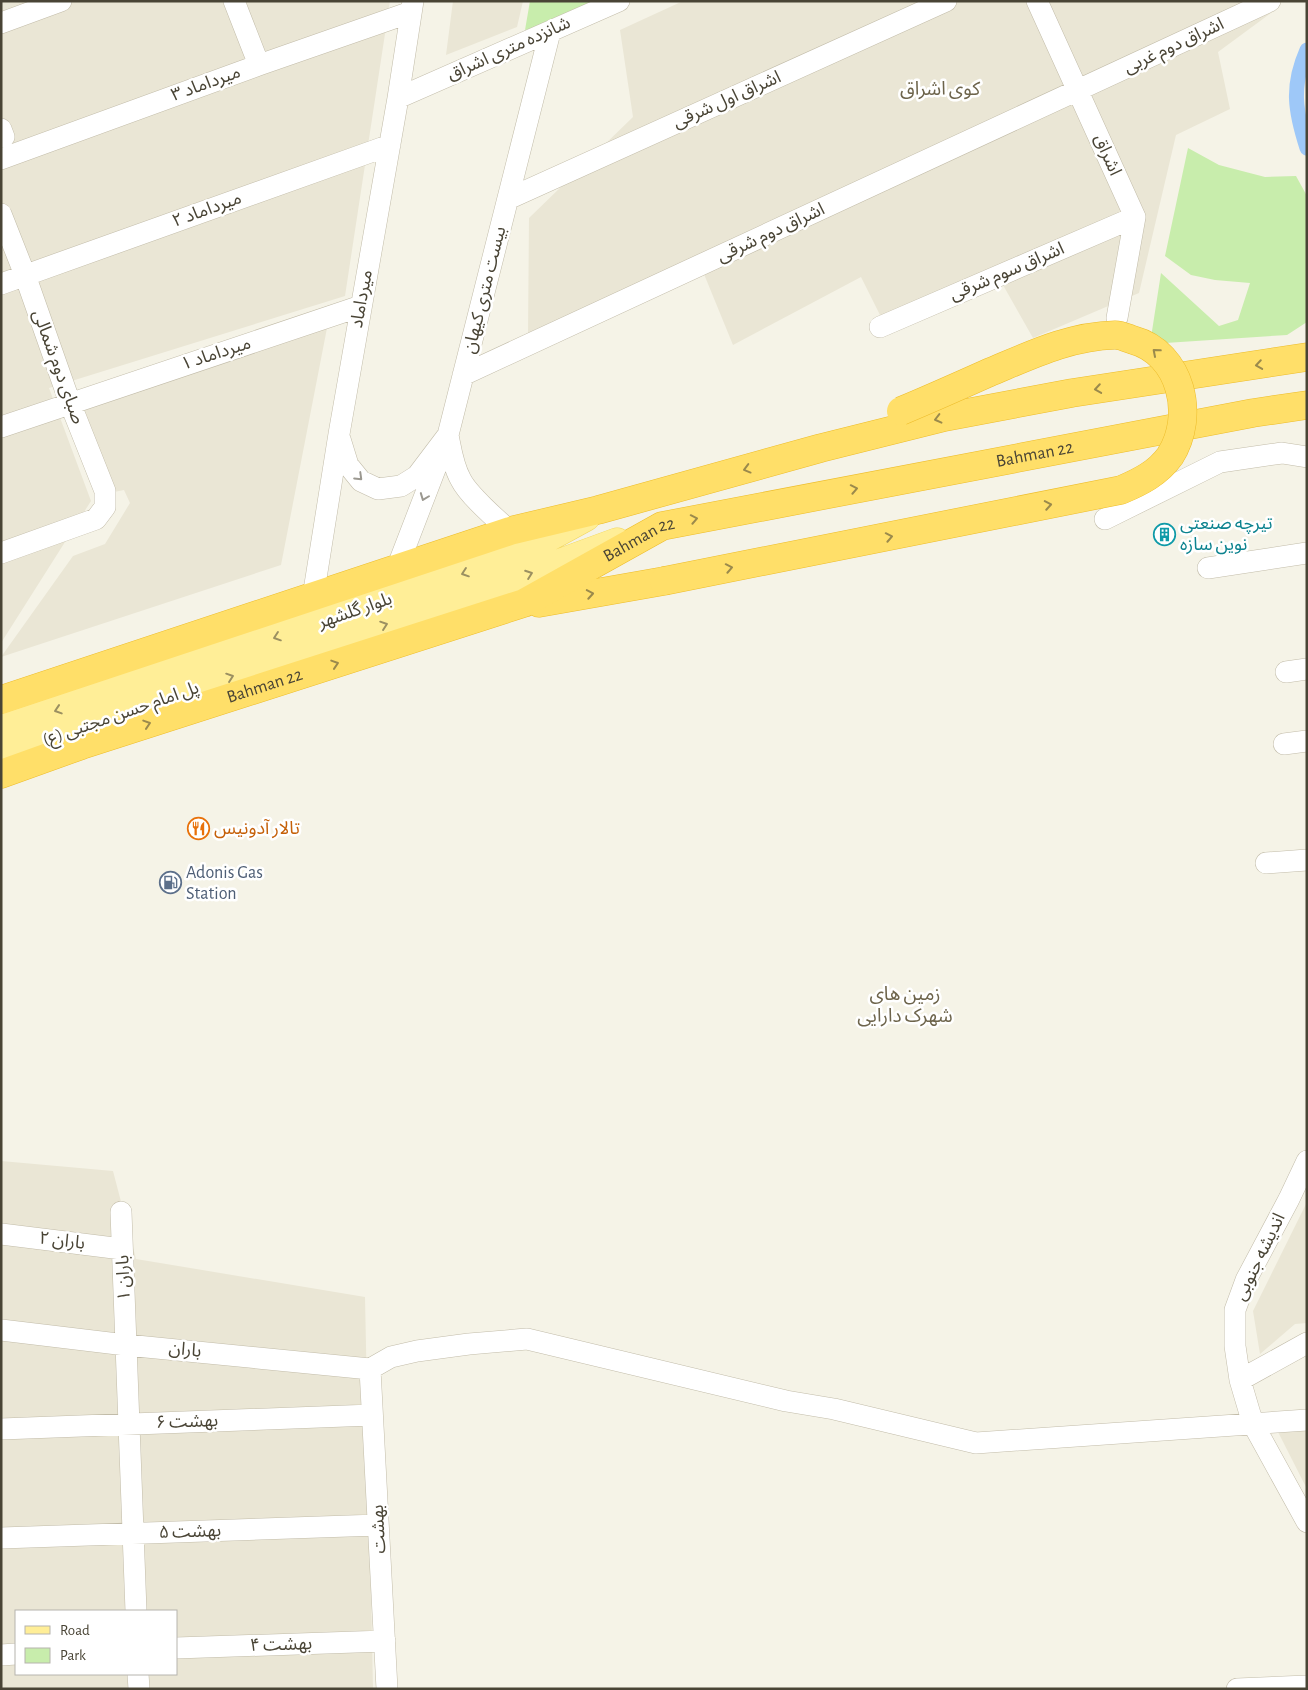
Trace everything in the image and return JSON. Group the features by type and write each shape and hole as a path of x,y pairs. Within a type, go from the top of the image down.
{"highway":[{"path":"508,609 664,581 1121,490 1156,472 1169,457 1181,429 1183,404 1177,380 1163,359 1144,343 1117,335 1075,340 1042,350 788,458"},
{"name":"Bahman 22","path":"1,700 510,531 598,510 945,417 1072,393 1307,357"},
{"name":"Bahman 22","path":"1,774 82,745 524,603 662,526 1253,413 1307,405"}],"main road":[{"name":"بلوار گلشهر","path":"104,695 511,558 598,510"},
{"name":"پل امام حسن مجتبی (ع)","path":"1,755 467,597 662,526"},
{"name":"پل امام حسن مجتبی (ع)","path":"1,729 104,695"}],"street":[{"path":"1,23 61,1"},
{"path":"234,1 259,65"},
{"name":"شانزده متری اشراق","path":"398,98 619,1"},
{"name":"اشراق اول شرقی","path":"508,199 946,1"},
{"name":"اشراق","path":"1037,1 1134,217"},
{"name":"اشراق دوم غربی","path":"1078,91 1270,1"},
{"name":"میرداماد ۳","path":"1,159 259,65 412,6"},
{"name":"میرداماد","path":"313,597 412,6"},
{"name":"بیست متری کیهان","path":"510,531 461,481 452,457 448,435 550,32"},
{"name":"اشراق دوم شرقی","path":"463,375 1078,91"},
{"name":"میرداماد ۲","path":"1,284 390,145"},
{"name":"صبای دوم شمالی","path":"1,214 25,275 70,403 105,491 105,507 96,519 1,554"},
{"path":"1117,318 1134,217"},
{"name":"اشراق سوم شرقی","path":"880,327 1134,217"},
{"name":"میرداماد ۱","path":"1,427 361,306"},
{"path":"339,434 348,465 361,481 378,489 401,486 418,476 448,435"},
{"path":"396,568 448,435"},
{"path":"1105,519 1220,462 1282,453 1307,457"},
{"path":"1208,568 1307,553"},
{"path":"1284,744 1307,741"},
{"path":"1266,863 1307,860"},
{"name":"اندیشه جنوبی","path":"1307,1161 1298,1198 1246,1280 1235,1310 1235,1346 1240,1380 1253,1424 1299,1491 1307,1522"},
{"name":"باران ۱","path":"121,1212 136,1610"},
{"name":"باران ۲","path":"1,1234 122,1249"},
{"name":"باران","path":"1,1330 126,1345 370,1369"},
{"path":"370,1369 391,1357 417,1351 469,1344 527,1340 786,1401 834,1409 976,1443 1307,1420"},
{"path":"1240,1380 1307,1343"},
{"name":"بهشت","path":"370,1369 388,1689"},
{"name":"بهشت ۶","path":"1,1429 372,1415"},
{"name":"بهشت ۵","path":"1,1538 378,1525"},
{"name":"بهشت ۴","path":"178,1648 385,1641"},
{"path":"1,1655 15,1654"},
{"path":"138,1675 139,1689"},
{"path":"1237,1689 1307,1686"}],"shaded area":[{"path":"1,1 390,1 345,296 49,388 91,501 1,643"},
{"path":"453,1 523,1 517,27 446,55"},
{"path":"683,1 1273,1 1275,10 1218,52 1230,109 1176,135 1139,293 1033,338 1003,285 888,331 861,277 733,345 697,257 528,335 529,218 633,117 620,30"},
{"path":"327,328 281,565 1,657 73,556 105,544 130,503 124,490 114,492 79,410"},
{"path":"1,1161 113,1171 136,1259 365,1297 373,1689 1,1689"},
{"path":"1307,1202 1307,1323 1295,1324 1260,1354 1253,1311"},
{"path":"1307,1428 1307,1489 1277,1430"}],"green space":[{"path":"530,1 604,1 564,20 525,30"},
{"path":"1188,148 1219,165 1265,177 1296,176 1307,196 1307,322 1287,335 1150,344 1161,273 1219,326 1238,320 1250,283 1215,280 1191,275 1165,256"}],"waterway":[{"path":"1307,50 1299,75 1296,99 1307,148"}],"place":[{"name":"تیرچه صنعتی نوین سازه","path":"1164,534"},
{"name":"تالار آدونیس","path":"198,829"},
{"name":"Adonis Gas Station","path":"170,883"}],"district":[{"name":"کوی اشراق","path":"940,89"},
{"name":"زمین های شهرک دارایی","path":"905,1005"}]}
